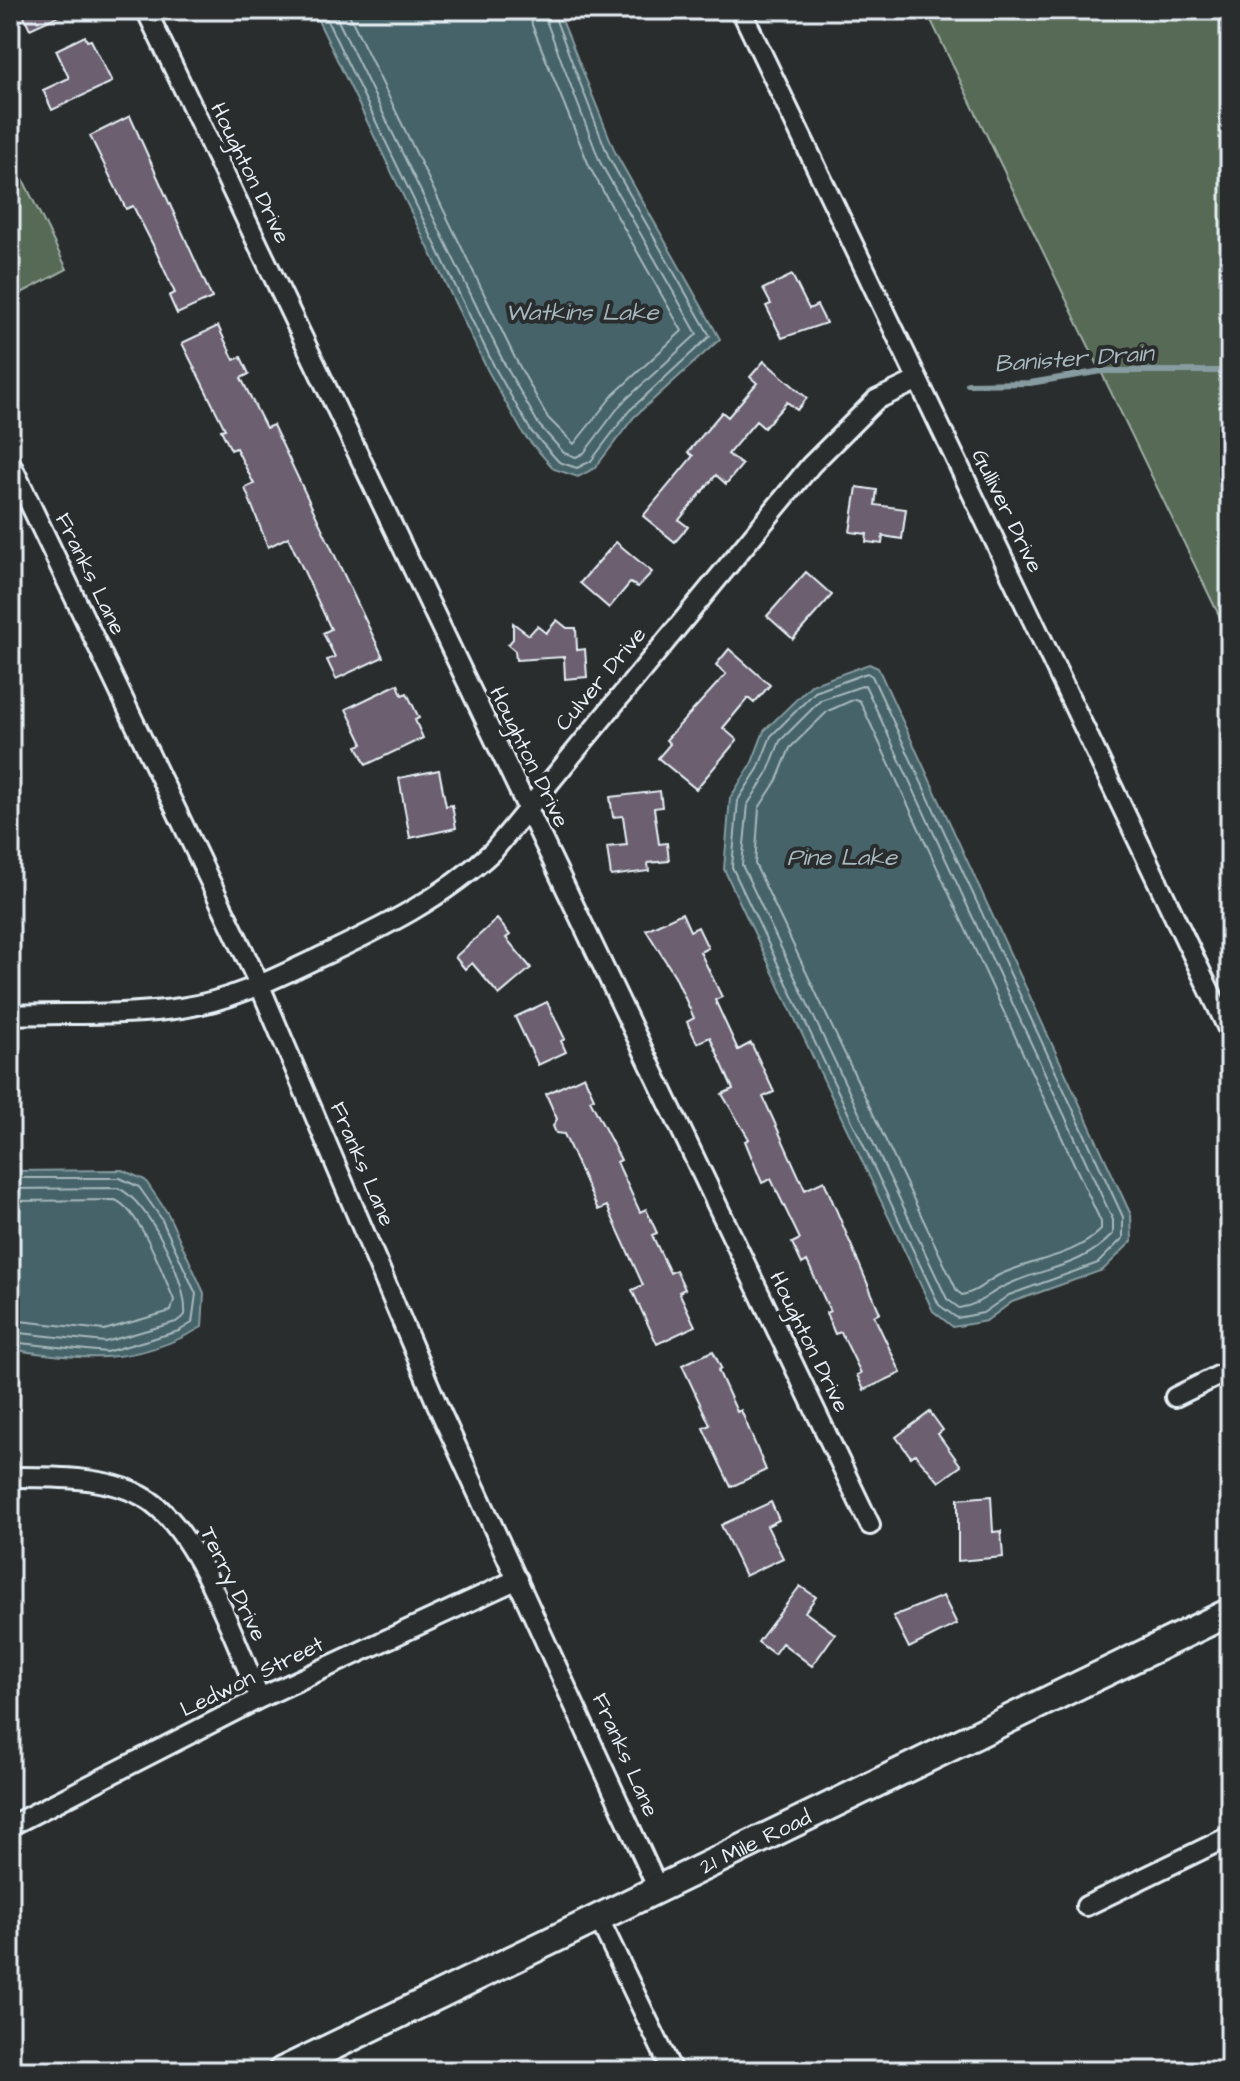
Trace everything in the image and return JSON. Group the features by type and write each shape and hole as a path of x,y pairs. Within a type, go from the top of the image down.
{"street":[{"name":"Houghton Drive","path":"146,10 870,1525"},
{"name":"Gulliver Drive","path":"741,10 1230,1033"},
{"name":"Culver Drive","path":"10,1015 179,1008 260,986 391,924 447,889 494,850 526,806 811,465 876,400 918,380"},
{"name":"Franks Lane","path":"11,470 260,986 437,1404 658,1889"},
{"path":"1175,1397 1230,1370"},
{"name":"Terry Drive","path":"10,1477 47,1477 122,1488 161,1507 193,1551 260,1698"},
{"name":"Ledwon Street","path":"10,1826 260,1698 518,1579"},
{"name":"21 Mile Road","path":"282,2071 1230,1612"},
{"path":"1086,1906 1230,1836"},
{"path":"598,1917 672,2071"}],"green space":[{"path":"926,10 1230,10 1230,638"},
{"path":"10,153 67,269 10,299"}],"water":[{"name":"Watkins Lake","path":"313,10 558,10 616,154 720,339 634,417 595,468 578,477 554,469 524,435 488,371"},
{"name":"Pine Lake","path":"869,664 878,668 1131,1215 1132,1241 1103,1270 1012,1302 986,1321 953,1327 933,1311 724,869 730,798 751,765 764,731 811,685"},
{"path":"122,1170 145,1180 168,1214 204,1293 202,1327 155,1348 109,1357 61,1356 10,1349 10,1171"}],"building":[{"path":"21,10 71,10 30,29"},
{"path":"85,36 87,41 91,40 112,82 52,110 43,90 69,78 56,50"},
{"path":"130,116 212,298 177,314 169,296 175,293 153,245 133,206 126,209 90,136"},
{"path":"792,275 809,309 817,305 826,323 782,338 766,306 771,304 763,289"},
{"path":"218,326 234,360 241,357 249,374 241,378 266,428 273,425 383,657 336,679 327,660 335,657 323,633 331,629 288,537 268,547 245,488 254,484 236,448 231,450 221,430 225,429 182,343"},
{"path":"764,361 807,398 797,410 787,402 764,428 756,421 728,454 742,465 726,484 716,475 679,520 688,527 675,542 643,516 693,456 688,452 722,412 728,417 757,383 750,377"},
{"path":"857,487 877,490 875,505 906,509 902,539 883,536 882,544 866,542 867,534 850,532"},
{"path":"616,542 652,572 638,587 630,583 609,608 580,583"},
{"path":"806,572 832,595 793,639 767,616"},
{"path":"557,620 567,628 576,628 577,650 585,649 587,677 565,679 564,657 516,660 515,651 508,645 513,639 513,623 529,635 537,626 546,633"},
{"path":"729,649 770,685 754,703 748,698 723,728 737,740 696,789 658,758 670,744 666,740 726,674 716,665"},
{"path":"398,684 402,695 407,693 419,718 415,720 423,738 366,765 357,746 363,744 346,709"},
{"path":"439,770 446,806 452,805 456,828 410,838 399,778"},
{"path":"660,791 662,807 654,808 659,844 667,843 669,861 648,863 649,871 611,876 607,847 627,845 623,816 613,817 610,797"},
{"path":"682,913 690,931 698,927 708,948 700,952 722,997 715,1000 738,1050 751,1043 774,1092 763,1097 805,1190 824,1181 880,1313 874,1316 901,1373 864,1390 857,1375 861,1373 841,1332 835,1334 826,1313 830,1311 807,1261 802,1264 792,1243 800,1239 771,1179 762,1183 745,1141 749,1139 722,1094 733,1089 710,1037 697,1043 687,1022 694,1018 675,976 646,930"},
{"path":"497,919 510,935 506,938 531,968 499,995 472,963 465,969 455,957"},
{"path":"547,1002 565,1039 561,1041 566,1052 538,1065 515,1017"},
{"path":"584,1076 594,1098 590,1100 621,1160 617,1162 640,1212 646,1209 657,1233 652,1235 670,1273 676,1270 685,1289 679,1292 695,1326 657,1344 632,1290 643,1285 607,1206 598,1210 564,1134 556,1133 553,1126 557,1119 546,1094"},
{"path":"713,1351 721,1368 718,1370 737,1412 741,1410 766,1470 731,1487 703,1428 710,1425 682,1365"},
{"path":"930,1412 943,1430 938,1434 961,1466 939,1482 915,1454 911,1457 896,1437"},
{"path":"991,1496 993,1532 1001,1531 1003,1557 958,1561 958,1499"},
{"path":"771,1502 779,1520 767,1526 783,1558 745,1576 721,1525"},
{"path":"800,1586 816,1597 805,1612 835,1634 812,1666 782,1643 774,1654 758,1642"},
{"path":"943,1596 957,1624 909,1648 893,1616"}],"waterway":[{"name":"Banister Drain","path":"968,384 1030,383 1102,371 1230,371"}]}
